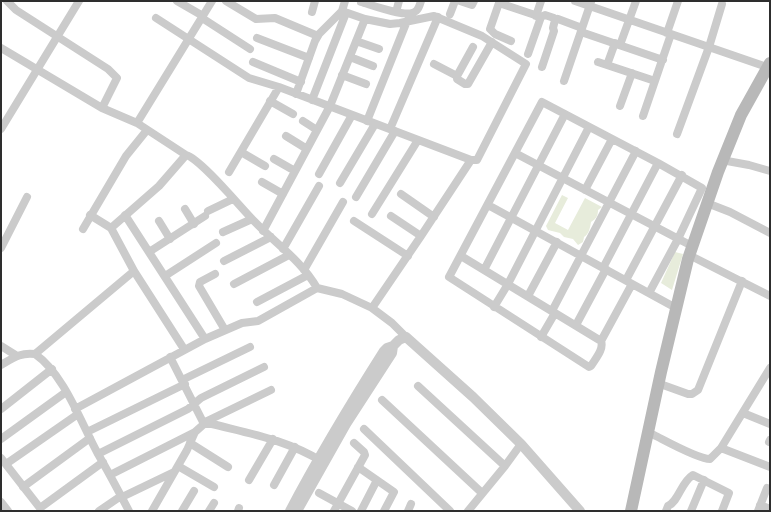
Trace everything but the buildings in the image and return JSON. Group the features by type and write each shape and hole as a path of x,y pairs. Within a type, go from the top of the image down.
{"main road":[{"path":"636,511 654,435 663,385 692,255 744,117 770,69"},
{"path":"631,511 676,308 718,172 741,115 770,69"}],"street":[{"path":"7,1 16,10 108,69 117,78 102,108"},
{"path":"1,129 79,1"},
{"path":"177,1 250,49"},
{"path":"137,123 212,1"},
{"path":"226,1 256,19 275,18 318,36"},
{"path":"312,12 315,1"},
{"path":"312,100 344,12 345,1"},
{"path":"396,12 399,1"},
{"path":"361,2 379,4 396,12 405,14 414,13 421,1"},
{"path":"450,14 455,1"},
{"path":"460,1 472,5 474,1"},
{"path":"528,54 541,1"},
{"path":"575,1 590,4 629,20 770,69"},
{"path":"607,65 629,20 636,1"},
{"path":"643,116 662,60 678,1"},
{"path":"512,41 495,34 490,29 499,2 538,16 545,15 554,18 554,31 542,67"},
{"path":"564,81 590,4"},
{"path":"677,134 709,47 722,4"},
{"path":"156,18 249,78 279,87 296,94 471,160 477,160 526,64 514,58 510,53 482,36 434,16 390,24 365,19 344,12 334,18 318,36 296,94"},
{"path":"356,197 392,130 438,18"},
{"path":"264,231 330,106 365,19"},
{"path":"558,19 581,30 662,60"},
{"path":"340,183 371,122 407,21"},
{"path":"257,38 309,58"},
{"path":"356,41 379,49"},
{"path":"434,64 457,76 457,79 465,84 469,83 492,42"},
{"path":"457,76 473,47"},
{"path":"1,48 102,108 137,123 186,155 190,156 306,272 317,288 342,294 372,308 392,323 473,396 521,444 580,511"},
{"path":"350,57 373,66"},
{"path":"253,62 301,82"},
{"path":"598,62 655,81"},
{"path":"620,106 632,73"},
{"path":"342,75 366,84"},
{"path":"229,172 279,87"},
{"path":"270,101 293,114"},
{"path":"649,293 678,239 702,188 682,175 542,102 449,277 589,367 601,348 601,340 655,227 682,175"},
{"path":"484,270 565,114"},
{"path":"319,174 352,115"},
{"path":"303,121 317,130"},
{"path":"494,307 508,284 589,127"},
{"path":"83,229 126,156 146,130"},
{"path":"286,136 307,149"},
{"path":"585,190 612,139"},
{"path":"372,214 418,140"},
{"path":"541,337 636,151"},
{"path":"241,152 265,166"},
{"path":"515,153 678,239 692,255 770,296"},
{"path":"111,228 159,186 186,155"},
{"path":"274,159 295,171"},
{"path":"372,308 422,236 471,160"},
{"path":"727,161 770,170"},
{"path":"576,325 658,163"},
{"path":"262,182 283,194"},
{"path":"234,284 286,252 319,186"},
{"path":"401,194 434,216"},
{"path":"1,248 27,197"},
{"path":"149,252 233,198"},
{"path":"257,302 306,272 343,202"},
{"path":"488,205 676,308"},
{"path":"712,205 730,212 770,233"},
{"path":"186,210 194,224"},
{"path":"90,215 111,228 134,271 184,349"},
{"path":"125,216 205,339"},
{"path":"391,216 422,236"},
{"path":"223,232 252,219"},
{"path":"159,221 170,239"},
{"path":"354,222 408,256"},
{"path":"224,262 271,237"},
{"path":"528,296 557,242"},
{"path":"165,276 216,243"},
{"path":"461,256 601,340"},
{"path":"35,354 134,271"},
{"path":"215,274 200,282 199,286 225,330"},
{"path":"663,385 688,394 692,394 698,390 742,281"},
{"path":"103,462 41,509 3,461 76,412 184,349 242,323 258,321 317,288"},
{"path":"297,511 321,461 357,394 384,351 393,346 399,340 406,337"},
{"path":"1,346 17,356"},
{"path":"23,486 89,435 250,347"},
{"path":"1,365 26,353 35,354 52,370 66,392 129,511"},
{"path":"170,357 204,423"},
{"path":"98,454 188,409 201,398 264,367"},
{"path":"654,435 706,459 714,456 721,448 770,368"},
{"path":"1,409 52,370"},
{"path":"418,386 504,466"},
{"path":"110,475 195,432 204,423 271,390"},
{"path":"1,439 66,392"},
{"path":"382,400 482,493"},
{"path":"743,413 770,424"},
{"path":"204,423 273,439 295,447 321,461"},
{"path":"364,429 450,511"},
{"path":"152,511 195,432"},
{"path":"249,480 273,439"},
{"path":"190,443 228,466"},
{"path":"334,511 365,453 354,443"},
{"path":"468,511 521,444"},
{"path":"274,485 295,447"},
{"path":"721,448 770,467"},
{"path":"290,511 321,461"},
{"path":"358,467 394,492 384,511"},
{"path":"176,469 214,487"},
{"path":"99,511 121,497 176,469"},
{"path":"666,511 668,506 673,503 682,486 691,476 694,475 729,493 722,511"},
{"path":"361,511 377,480"},
{"path":"691,511 704,480"},
{"path":"767,488 759,508 770,509"},
{"path":"182,511 194,491"},
{"path":"319,493 352,511"},
{"path":"1,502 8,511"},
{"path":"209,511 214,503"}],"green space":[{"path":"562,195 568,198 555,223 568,230 585,198 602,207 598,210 597,216 591,222 589,231 584,237 583,242 578,245 573,239 564,237 560,233 548,230 546,226"},
{"path":"675,252 683,254 672,290 661,283"}]}
